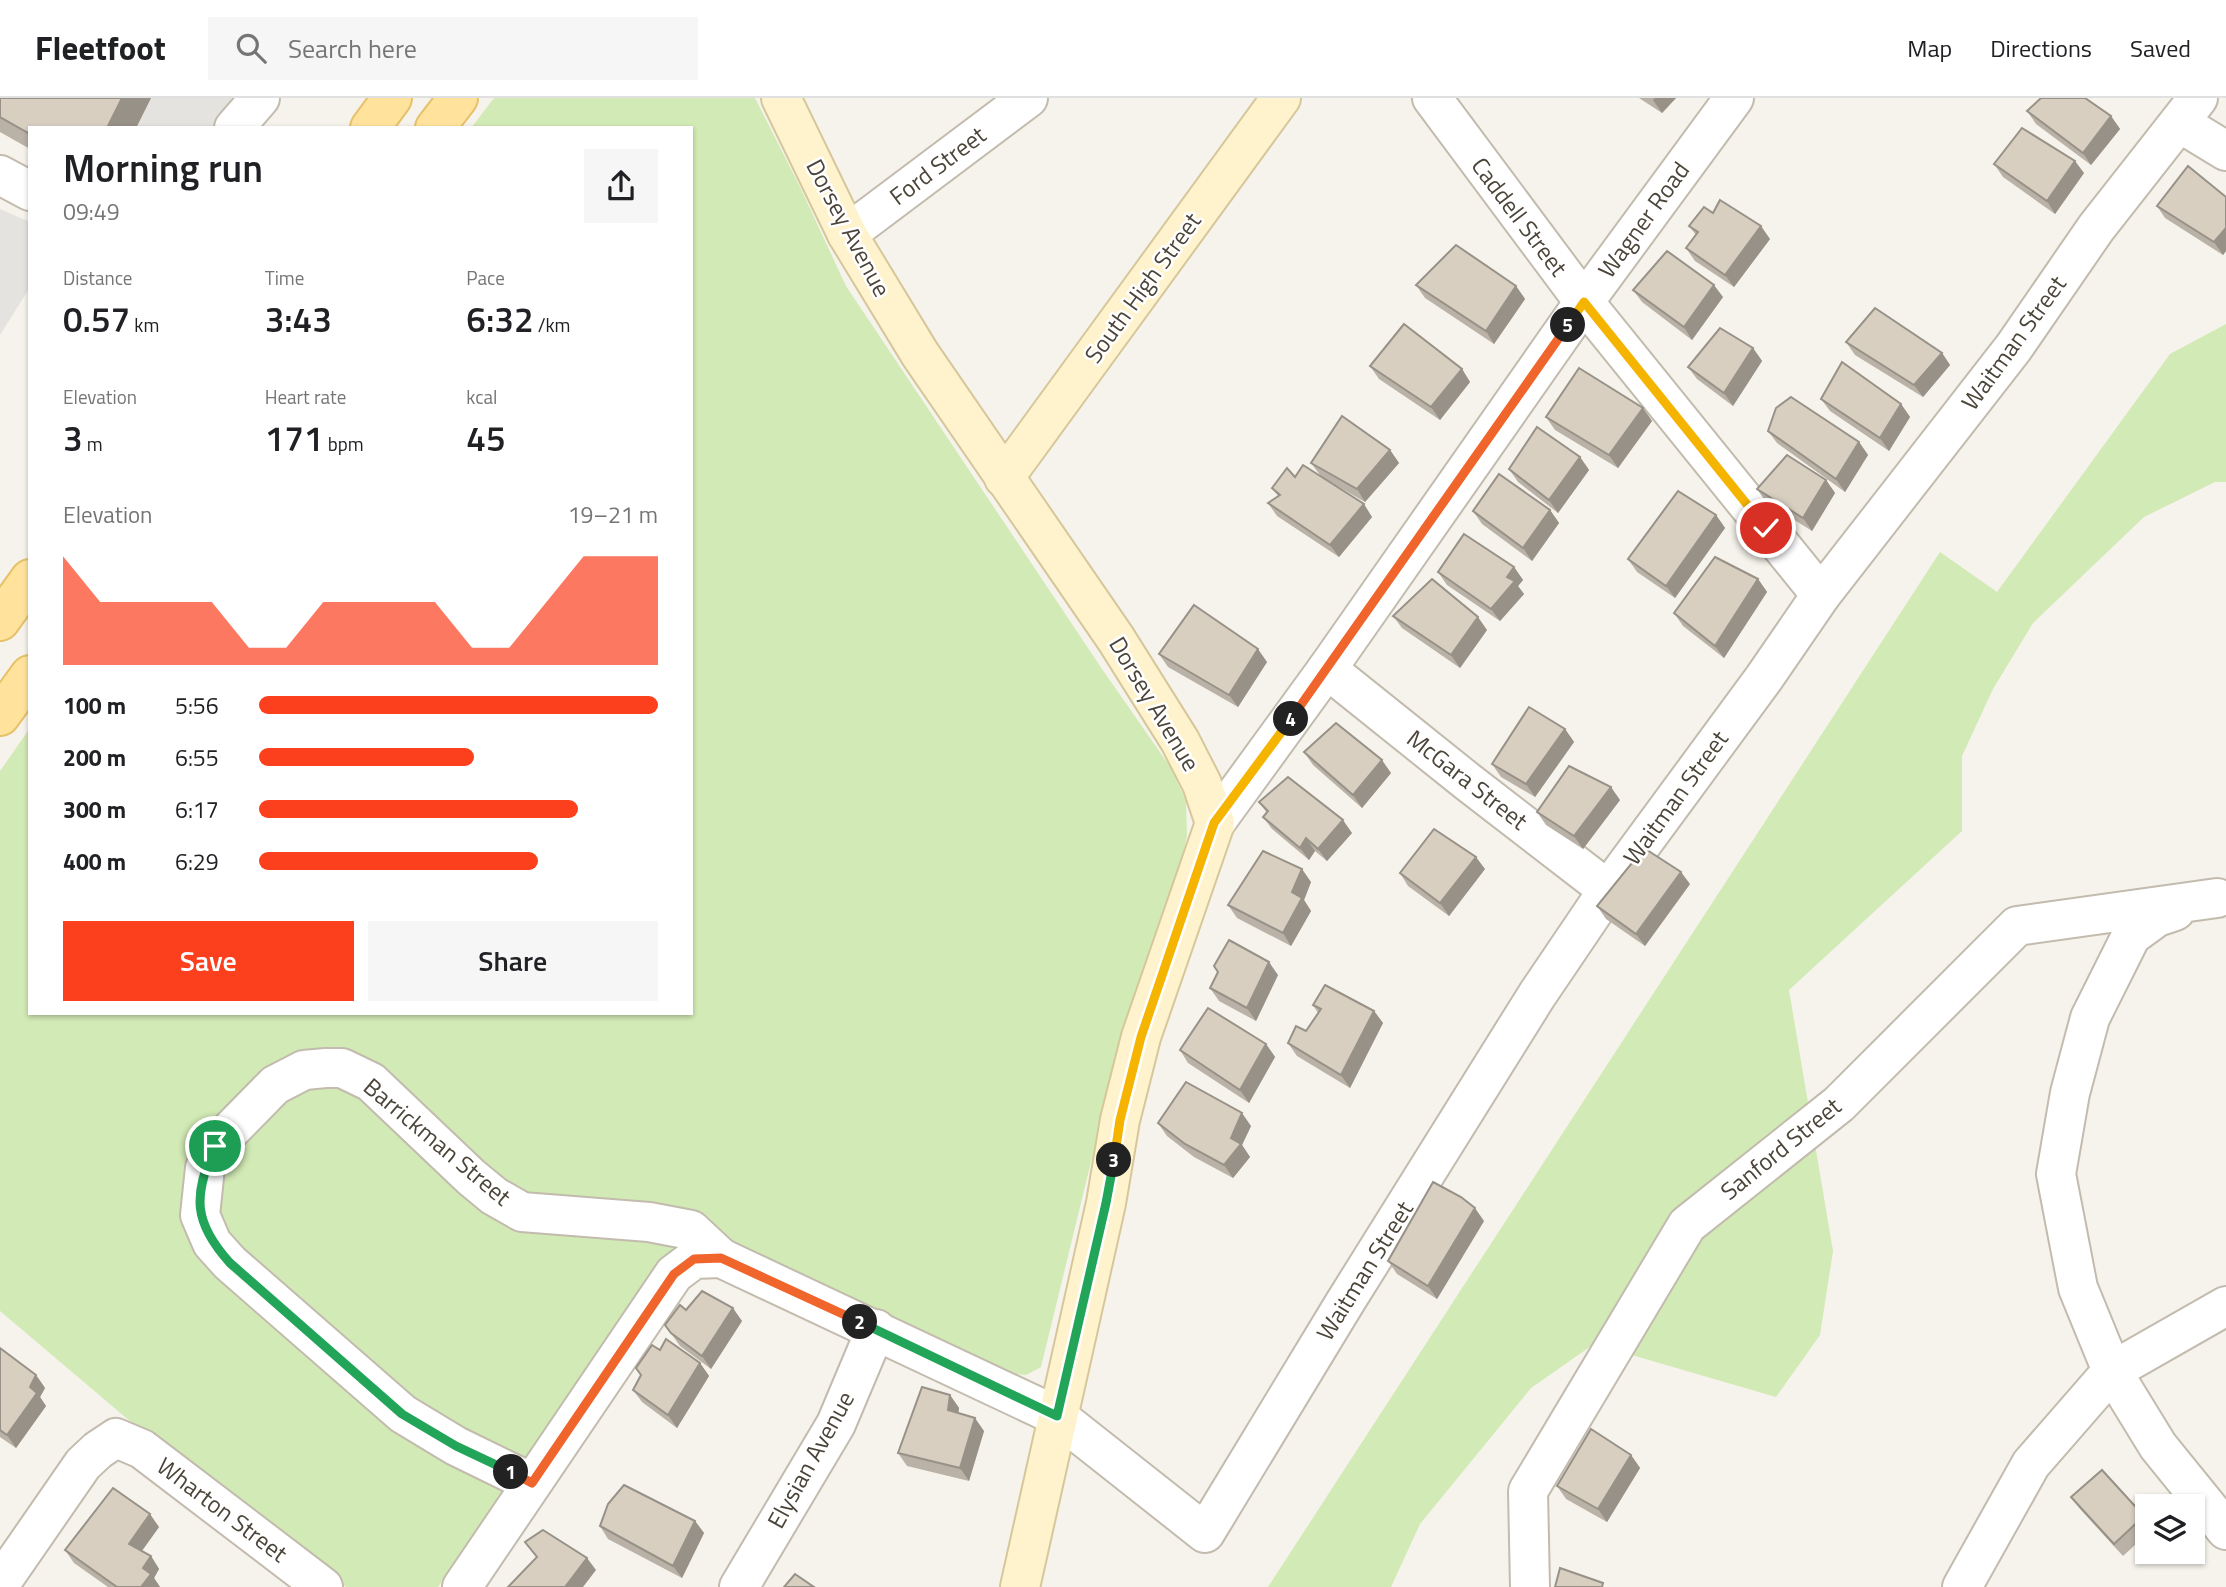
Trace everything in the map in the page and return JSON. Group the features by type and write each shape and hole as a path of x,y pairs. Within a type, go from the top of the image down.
{"main road":[{"path":"371,126 392,98"},
{"path":"437,126 458,98"},
{"path":"0,621 28,582"},
{"path":"0,716 28,678"}],"street":[{"path":"236,126 260,98"},
{"name":"Dorsey Avenue","path":"780,98 847,234 920,354 1116,639 1180,741 1202,785 1214,823"},
{"name":"Ford Street","path":"847,234 1028,98"},
{"name":"South High Street","path":"1004,478 1282,98"},
{"name":"Caddell Street","path":"1432,98 1584,302 1821,595"},
{"name":"Wagner Road","path":"1214,823 1327,669 1584,302 1734,98"},
{"path":"2189,111 2226,151"},
{"name":"Waitman Street","path":"1205,1533 1343,1304 1537,995 1608,890 1764,678 1821,595 2014,347 2096,229 2189,111"},
{"path":"0,175 28,190"},
{"name":"McGara Street","path":"1327,669 1608,890"},
{"path":"1020,1587 1106,1203 1120,1120 1141,1037 1214,823"},
{"path":"2221,897 2157,917 2131,936 2090,1018 2070,1093 2056,1174 2078,1288 2112,1371 2158,1446 2226,1530"},
{"name":"Sanford Street","path":"1530,1587 1528,1491 1687,1225 1839,1104 2017,926 2221,897"},
{"name":"Barrickman Street","path":"532,1483 456,1446 402,1414 230,1263 212,1243 200,1215 205,1168 215,1146 275,1086 304,1070 342,1068 371,1082 471,1177 494,1196 522,1212 649,1222 691,1230 708,1258 876,1329 1057,1416 1205,1533"},
{"path":"462,1587 674,1274 708,1258"},
{"path":"1962,1587 2031,1464 2112,1371 2226,1306"},
{"name":"Elysian Avenue","path":"739,1587 836,1424 876,1329"},
{"name":"Wharton Street","path":"0,1584 83,1464 116,1438 142,1449 323,1587"}],"green space":[{"path":"494,98 755,98 846,286 1171,768 1186,801 1187,836 1181,865 1144,968 1099,1129 1041,1367 1026,1375 1007,1373 723,1243 532,1452 438,1587 346,1587 144,1433 0,1311 0,771 28,731 28,1015 693,1015 693,126 473,126"},
{"path":"2226,324 2226,482 2215,482 2144,517 2033,623 1993,689 1962,756 1962,831 1789,990 1833,1251 1820,1335 1776,1397 1594,1344 1531,1388 1420,1524 1391,1587 1268,1587 1940,552 1997,592 2170,354"}],"shaded area":[{"path":"151,98 236,98 213,126 137,126"},
{"path":"0,209 28,221 28,290 0,335"}],"building":[{"path":"0,98 122,98 108,126 28,126 28,133 0,117"},
{"path":"2041,98 2085,98 2111,116 2083,153 2027,111"},
{"path":"2022,128 2075,161 2047,201 1994,164"},
{"path":"2188,166 2226,197 2226,228 2214,242 2157,206"},
{"path":"1720,200 1761,226 1725,275 1686,248 1698,232 1689,226 1704,207 1713,213"},
{"path":"1456,245 1516,286 1486,331 1416,285"},
{"path":"1667,251 1714,285 1684,327 1633,290"},
{"path":"1875,308 1942,353 1914,385 1846,342"},
{"path":"1404,324 1462,369 1431,407 1370,366"},
{"path":"1720,328 1753,348 1724,393 1688,367"},
{"path":"1842,362 1901,404 1880,438 1821,399"},
{"path":"1579,368 1643,408 1609,455 1546,417"},
{"path":"1791,397 1859,442 1836,479 1768,431 1776,408"},
{"path":"1342,416 1390,450 1357,489 1311,463"},
{"path":"1537,427 1580,457 1549,500 1509,469"},
{"path":"1787,455 1826,480 1803,518 1757,489"},
{"path":"1303,465 1364,504 1330,545 1268,503 1280,495 1272,488 1287,468 1295,477"},
{"path":"1499,474 1550,510 1523,548 1473,511"},
{"path":"1678,491 1716,515 1666,586 1628,559"},
{"path":"1464,534 1514,567 1507,577 1515,581 1491,609 1438,572"},
{"path":"1715,557 1758,579 1715,646 1674,613"},
{"path":"1432,579 1478,617 1451,655 1393,616"},
{"path":"1194,605 1258,649 1229,695 1159,654"},
{"path":"1529,707 1565,729 1526,784 1492,764"},
{"path":"1336,723 1382,760 1353,795 1304,752"},
{"path":"1569,766 1611,787 1574,836 1537,812"},
{"path":"1288,777 1343,820 1318,849 1306,838 1300,848 1263,817 1268,811 1259,802"},
{"path":"1434,829 1476,857 1440,903 1400,873"},
{"path":"1644,848 1681,872 1636,934 1597,906"},
{"path":"1263,851 1302,869 1292,892 1302,898 1283,933 1228,905"},
{"path":"1229,940 1269,962 1247,1008 1210,988 1218,972 1214,966"},
{"path":"1325,985 1374,1011 1341,1075 1288,1043 1296,1026 1306,1031 1321,1009 1313,1005"},
{"path":"1208,1008 1266,1044 1240,1090 1180,1050"},
{"path":"1186,1082 1242,1113 1231,1138 1241,1144 1224,1165 1185,1144 1158,1123"},
{"path":"1433,1182 1475,1208 1428,1286 1388,1261"},
{"path":"702,1291 733,1308 702,1356 671,1333 665,1325 680,1305 686,1310"},
{"path":"666,1339 700,1363 668,1415 633,1390 641,1375 636,1368 652,1345 660,1350"},
{"path":"0,1348 36,1375 30,1387 37,1393 7,1435 0,1430"},
{"path":"922,1387 950,1395 948,1410 975,1418 960,1468 898,1453"},
{"path":"1591,1429 1631,1455 1598,1509 1557,1486"},
{"path":"2102,1470 2135,1506 2135,1524 2114,1544 2071,1497"},
{"path":"624,1485 695,1521 673,1566 600,1526 608,1504"},
{"path":"113,1488 150,1514 129,1544 151,1556 143,1568 151,1574 141,1587 117,1587 65,1550"},
{"path":"543,1530 587,1558 565,1587 508,1587 537,1557 525,1542"},
{"path":"1560,1568 1603,1583 1602,1587 1555,1587"},
{"path":"795,1574 814,1587 784,1587"}],"route":[{"path":"215,1146 205,1168 200,1215 212,1243 230,1263 402,1414 456,1446 532,1483 674,1274 694,1259 721,1258 1057,1416 1106,1203 1120,1120 1141,1037 1214,823 1327,669 1584,302 1766,528"}]}
